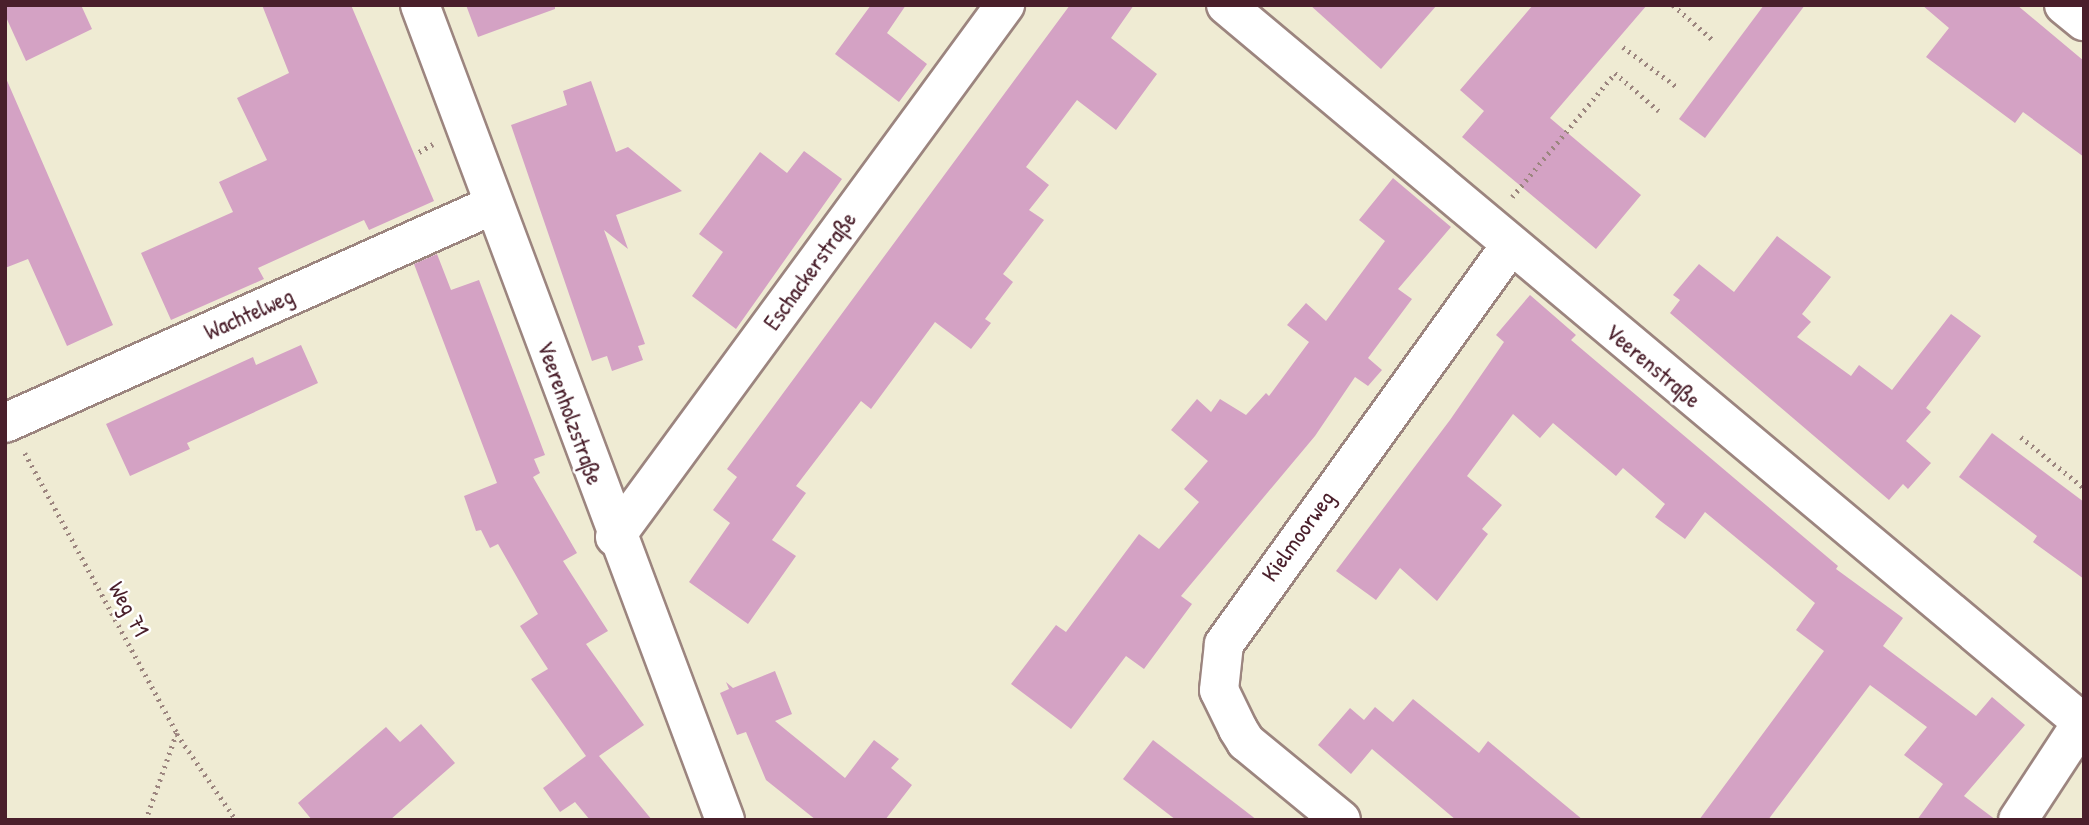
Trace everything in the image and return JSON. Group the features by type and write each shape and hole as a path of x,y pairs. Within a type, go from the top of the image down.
{"street":[{"name":"Veerenholzstraße","path":"420,5 615,537 724,820"},
{"name":"Eschackerstraße","path":"615,537 1005,5"},
{"name":"Veerenstraße","path":"1226,5 1498,237 2083,721"},
{"path":"2064,5 2084,22"},
{"name":"Wachtelweg","path":"6,422 493,205"},
{"name":"Kielmoorweg","path":"1341,820 1246,742 1219,690 1224,644 1498,237"},
{"path":"2018,820 2083,721"}],"path":[{"path":"1673,5 1713,40"},
{"path":"1623,47 1677,88"},
{"path":"1498,237 1615,73 1659,111"},
{"name":"Weg 71","path":"6,422 177,733 236,820"},
{"path":"2021,437 2084,488"},
{"path":"146,820 177,733"}],"building":[{"path":"5,5 81,5 92,29 26,61 5,15"},
{"path":"262,5 351,5 434,201 369,230 364,220 315,242 258,268 264,279 171,320 141,253 233,212 219,182 267,160 237,98 289,73"},
{"path":"466,5 555,5 555,9 478,37"},
{"path":"871,5 906,5 887,33 927,64 899,102 835,54"},
{"path":"1070,5 1134,5 1111,38 1157,74 1116,130 1077,100 1026,167 1049,185 1029,210 1044,220 1003,274 1013,282 985,319 991,323 971,349 935,322 871,409 861,401 796,486 806,493 772,540 796,556 748,624 689,582 730,523 713,510 737,477 727,469"},
{"path":"1310,5 1437,5 1381,69"},
{"path":"1533,5 1647,5 1550,118 1641,195 1596,249 1462,137 1484,111 1460,90"},
{"path":"1764,5 1805,5 1705,138 1679,119"},
{"path":"1922,5 2017,5 2084,61 2084,157 2023,112 2015,123 1926,57 1949,28"},
{"path":"5,76 113,325 67,346 28,259 5,268"},
{"path":"591,81 616,152 628,147 682,191 616,215 628,249 604,230 645,344 638,346 643,360 612,371 607,356 592,361 511,125 567,105 563,91"},
{"path":"804,151 842,179 736,329 692,296 723,252 699,234 760,152 787,173"},
{"path":"1393,178 1451,227 1398,289 1412,299 1368,358 1382,370 1368,386 1355,377 1315,436 1181,596 1192,604 1144,669 1126,656 1071,729 1011,684 1056,625 1066,632 1139,534 1159,549 1199,502 1184,489 1208,461 1171,430 1197,399 1211,412 1220,399 1246,415 1266,393 1269,396 1309,342 1287,325 1306,303 1326,321 1385,241 1359,220"},
{"path":"1777,236 1831,277 1802,314 1811,322 1797,337 1851,376 1859,365 1892,390 1951,314 1981,336 1926,408 1931,412 1906,441 1931,463 1908,489 1903,484 1889,500 1670,313 1680,300 1673,295 1699,264 1734,292"},
{"path":"437,254 451,290 479,280 545,455 534,459 540,473 533,477 577,553 563,561 608,631 586,644 644,725 599,756 652,820 590,820 575,802 560,812 543,788 586,756 531,679 548,669 520,626 538,614 498,544 490,548 481,530 476,531 464,496 497,483 414,264"},
{"path":"1530,295 1576,335 1571,340 1838,566 1836,569 1903,618 1883,646 1976,716 1992,697 2025,725 1964,796 1996,820 1917,820 1943,784 1904,755 1927,727 1870,685 1768,820 1699,820 1824,651 1796,630 1815,603 1705,512 1685,539 1655,517 1665,504 1623,468 1616,476 1553,423 1540,438 1513,414 1467,476 1502,505 1482,529 1488,534 1437,601 1400,568 1376,600 1336,571 1450,420 1504,342 1496,335"},
{"path":"301,345 318,383 187,443 190,449 130,476 106,424 253,357 256,365"},
{"path":"1992,433 2084,502 2084,579 2033,542 2037,536 1959,477"},
{"path":"775,671 792,714 775,721 845,778 874,740 899,759 891,768 912,785 885,820 816,820 766,780 746,732 737,735 720,693 729,689 726,682 733,688"},
{"path":"1413,699 1479,753 1488,741 1583,820 1456,820 1372,749 1351,774 1318,745 1350,708 1364,720 1375,707 1393,722"},
{"path":"421,724 455,763 390,820 312,820 298,803 386,727 400,742"},
{"path":"1153,740 1257,820 1176,820 1123,779"}]}
